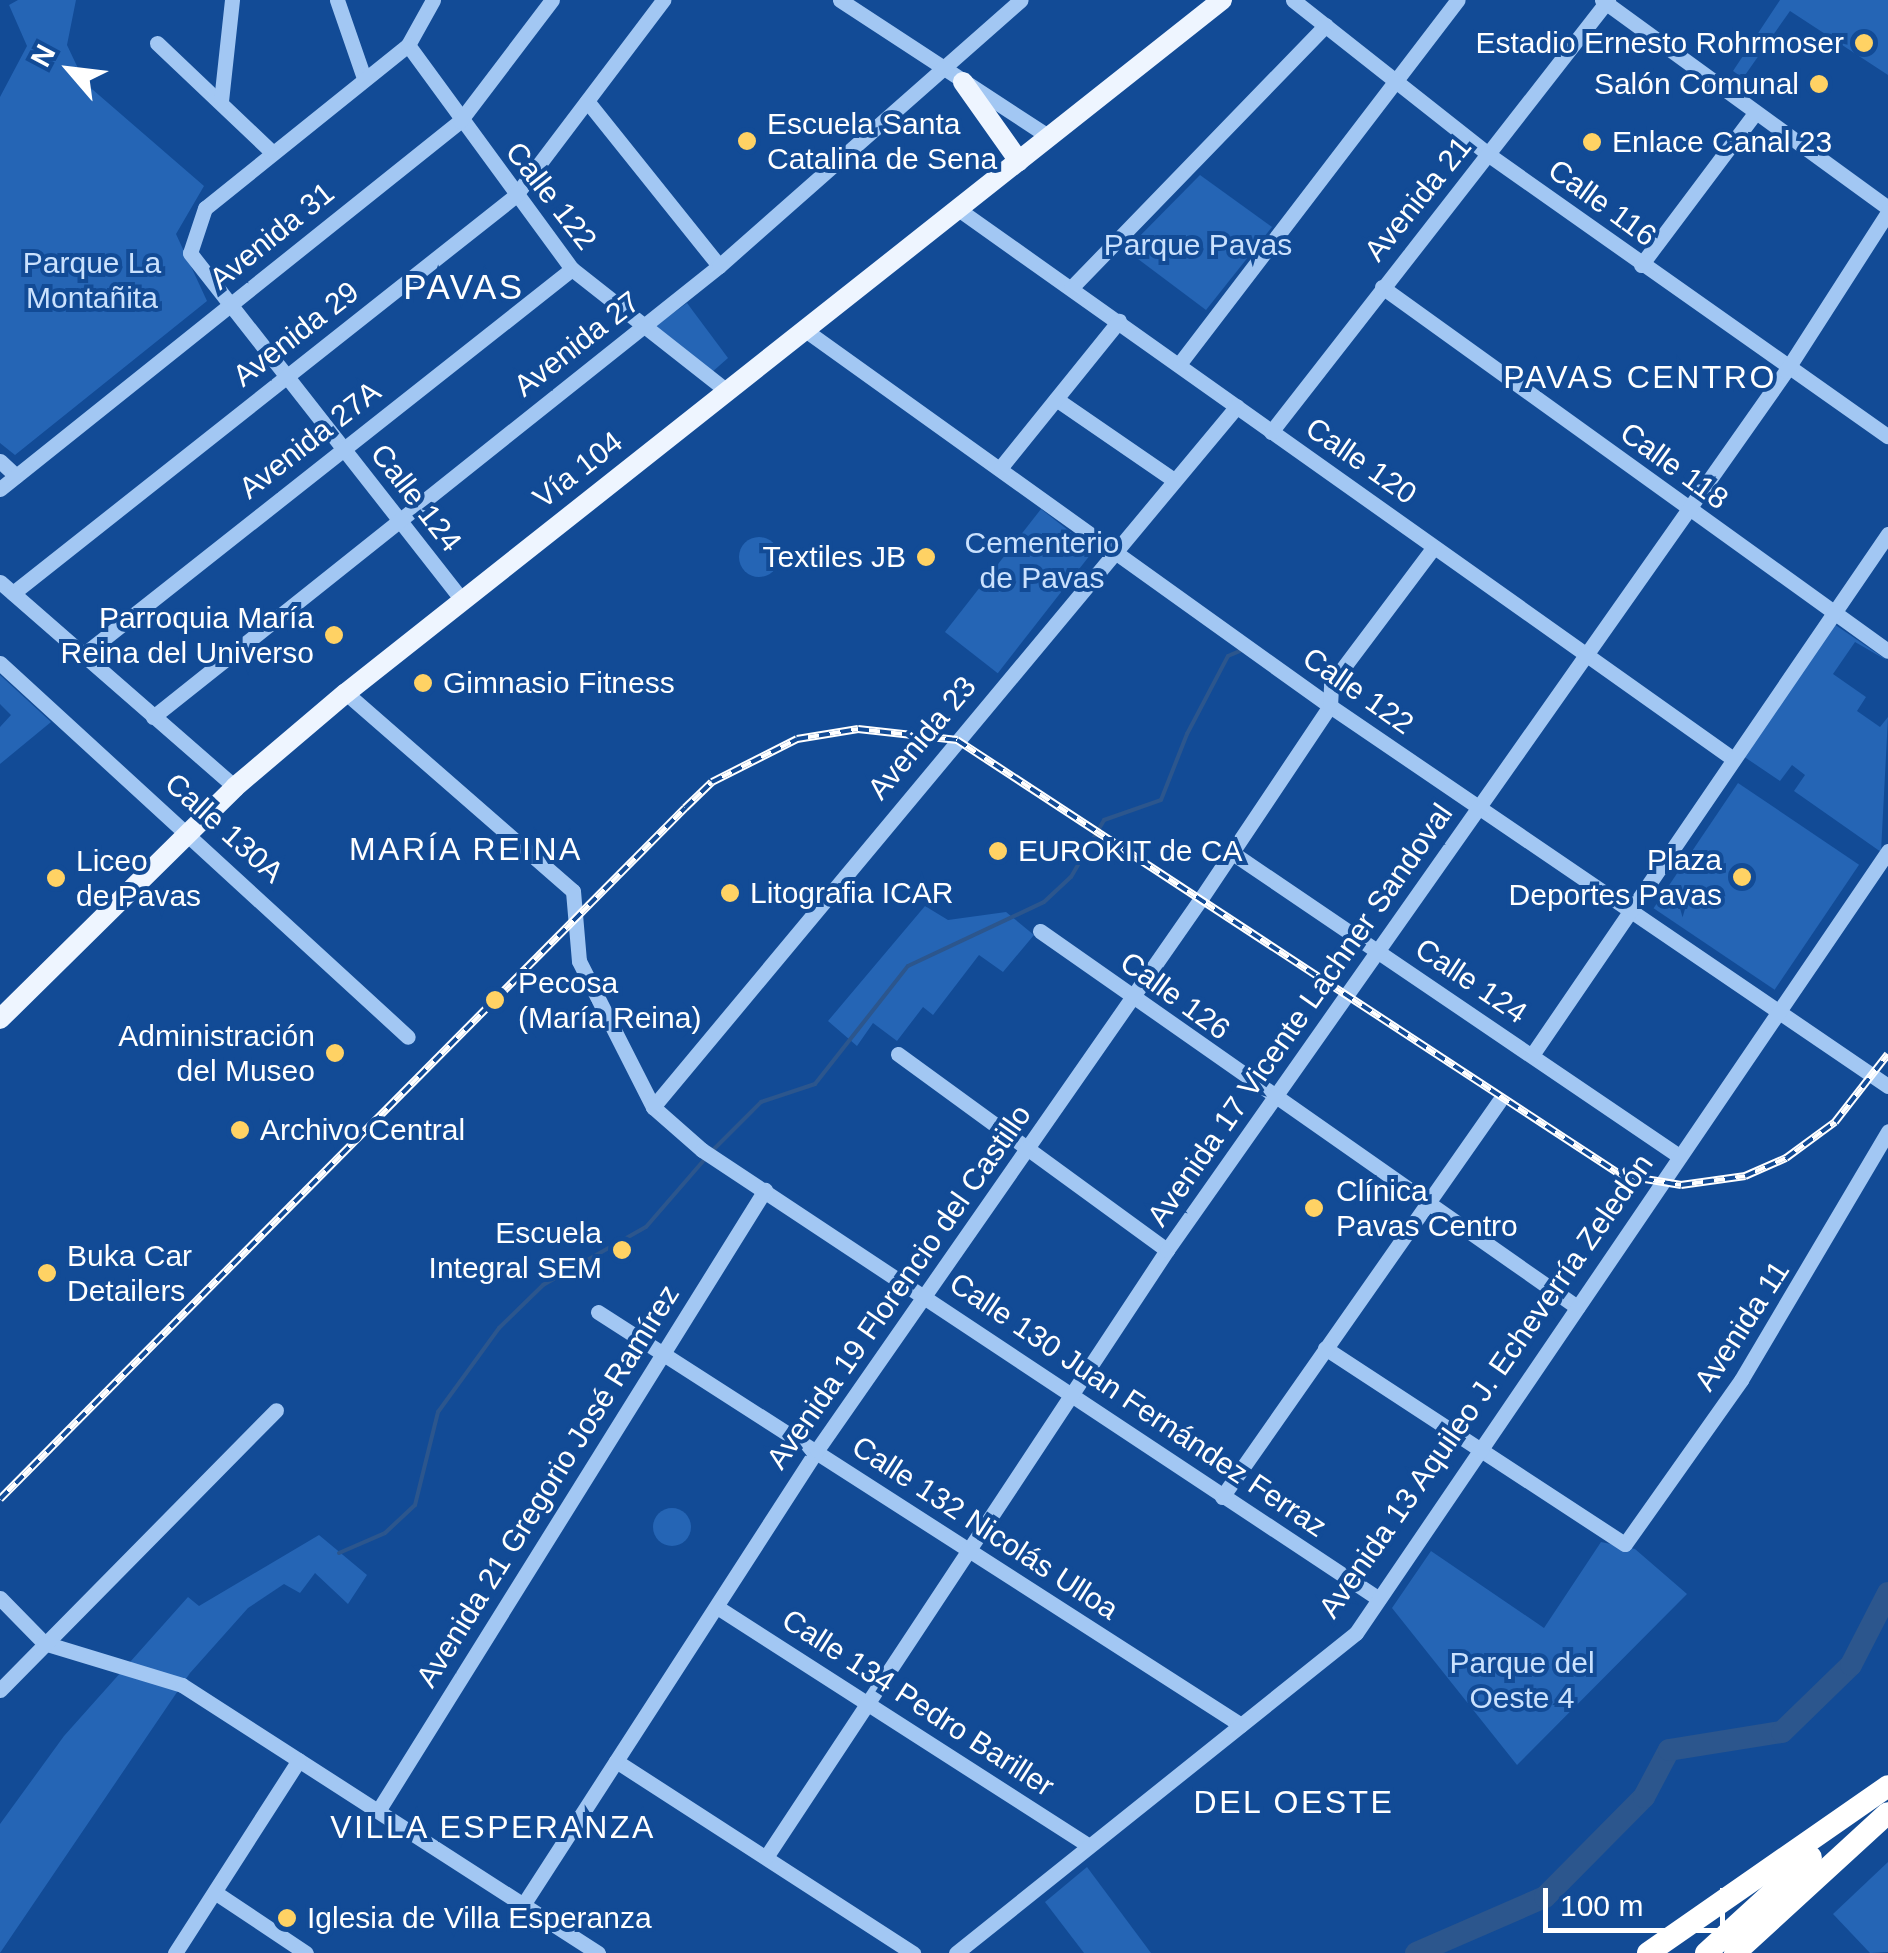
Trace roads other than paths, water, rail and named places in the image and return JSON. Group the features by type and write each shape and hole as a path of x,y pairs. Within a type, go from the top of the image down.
{"highway":[{"path":"1648,1953 1888,1787"},
{"path":"1706,1953 1888,1787"},
{"path":"1736,1953 1888,1813"}],"main road":[{"name":"Vía 104","path":"0,1019 235,787 346,693 1222,0"},
{"path":"963,82 1019,161"}],"street":[{"path":"221,101 232,0"},
{"path":"337,0 364,78"},
{"path":"157,43 271,151 408,44 433,0"},
{"name":"Avenida 31","path":"0,489 460,122 552,0"},
{"name":"Avenida 29","path":"13,593 514,196 663,0"},
{"path":"840,0 1049,137"},
{"name":"Avenida 27","path":"154,718 720,266 907,108 941,68 1021,0"},
{"name":"Calle 116","path":"1293,0 1489,155 1786,371 1888,436"},
{"path":"1180,363 1458,0"},
{"path":"1605,1 1888,210"},
{"name":"Avenida 21","path":"1271,432 1605,1"},
{"path":"1071,288 1326,26"},
{"name":"Calle 122","path":"408,44 460,122 572,269 727,392"},
{"path":"588,101 720,266"},
{"path":"1641,265 1756,113"},
{"name":"Calle 124","path":"271,151 205,208 189,236 190,253 227,308 462,600"},
{"name":"Calle 120","path":"958,209 1732,758"},
{"name":"Avenida 17 Vicente Lachner Sandoval","path":"766,1857 1167,1250 1381,954 1786,371 1888,210"},
{"name":"Avenida 27A","path":"83,655 572,269"},
{"name":"Calle 118","path":"1382,287 1687,510 1888,650"},
{"path":"1001,468 1118,320"},
{"name":"Calle 122","path":"805,330 1330,706 1632,906 1888,1086"},
{"path":"1056,399 1174,480"},
{"name":"Avenida 23","path":"653,1107 1237,406"},
{"path":"0,461 16,476"},
{"path":"1532,1054 1888,534"},
{"name":"Avenida 19 Florencio del Castillo","path":"523,1904 818,1450 1132,1001 1330,706 1331,684 1434,547"},
{"path":"0,582 235,787"},
{"name":"Calle 130A","path":"0,663 408,1037"},
{"path":"346,693 573,891 580,961 653,1107"},
{"name":"Calle 124","path":"1231,852 1679,1156"},
{"name":"Avenida 13 Aquileo J. Echeverría Zeledón","path":"956,1953 1356,1632 1779,1009 1886,860"},
{"name":"Calle 126","path":"1040,930 1132,1001 1576,1306"},
{"path":"898,1054 1026,1152 1167,1250"},
{"path":"1222,1496 1498,1102"},
{"name":"Calle 130 Juan Fernández Ferraz","path":"653,1107 709,1154 1073,1392 1379,1599"},
{"name":"Avenida 11","path":"1478,1453 1593,1532 1629,1542 1779,1321 1888,1132"},
{"name":"Avenida 21 Gregorio José Ramírez","path":"378,1811 764,1190"},
{"name":"Calle 132 Nicolás Ulloa","path":"598,1312 1241,1725"},
{"path":"1325,1348 1478,1453"},
{"path":"0,1690 276,1410"},
{"path":"0,1598 44,1643 182,1684 598,1953"},
{"name":"Calle 134 Pedro Bariller","path":"716,1607 1090,1846"},
{"path":"175,1953 299,1760"},
{"path":"616,1761 913,1953"},
{"path":"216,1893 306,1953"}],"waterway":[{"path":"711,1152 761,1102 815,1084 908,966 1044,902 1071,877 1104,820 1161,800 1187,734 1228,656 1240,651"},
{"path":"339,1553 385,1533 415,1505 438,1412 499,1328 543,1285 646,1227 705,1159"},
{"path":"1416,1953 1545,1897 1644,1797 1669,1750 1782,1732 1851,1665 1888,1593"}],"railway":[{"path":"0,1499 712,782 797,739 858,729 957,740 1621,1175 1681,1185 1745,1176 1786,1158 1835,1122 1888,1054"}],"place":[{"name":"Estadio Ernesto Rohrmoser","path":"1864,43"},
{"name":"Salón Comunal","path":"1819,84"},
{"name":"Escuela Santa Catalina de Sena","path":"747,141"},
{"name":"Enlace Canal 23","path":"1592,142"},
{"name":"Textiles JB","path":"926,557"},
{"name":"Parroquia María Reina del Universo","path":"334,635"},
{"name":"Gimnasio Fitness","path":"423,683"},
{"name":"EUROKIT de CA","path":"998,851"},
{"name":"Plaza Deportes Pavas","path":"1742,877"},
{"name":"Liceo de Pavas","path":"56,878"},
{"name":"Litografia ICAR","path":"730,893"},
{"name":"Pecosa (María Reina)","path":"495,1000"},
{"name":"Administración del Museo","path":"335,1053"},
{"name":"Archivo Central","path":"240,1130"},
{"name":"Clínica Pavas Centro","path":"1314,1208"},
{"name":"Escuela Integral SEM","path":"622,1250"},
{"name":"Buka Car Detailers","path":"47,1273"},
{"name":"Iglesia de Villa Esperanza","path":"287,1918"}],"district":[{"name":"PAVAS","path":"464,287"},
{"name":"PAVAS CENTRO","path":"1640,377"},
{"name":"MARÍA REINA","path":"466,849"},
{"name":"DEL OESTE","path":"1294,1802"},
{"name":"VILLA ESPERANZA","path":"493,1827"}],"park label":[{"name":"Parque Pavas","path":"1198,245"},
{"name":"Parque La Montañita","path":"92,280"},
{"name":"Cementerio de Pavas","path":"1042,560"},
{"name":"Parque del Oeste 4","path":"1522,1680"}]}
